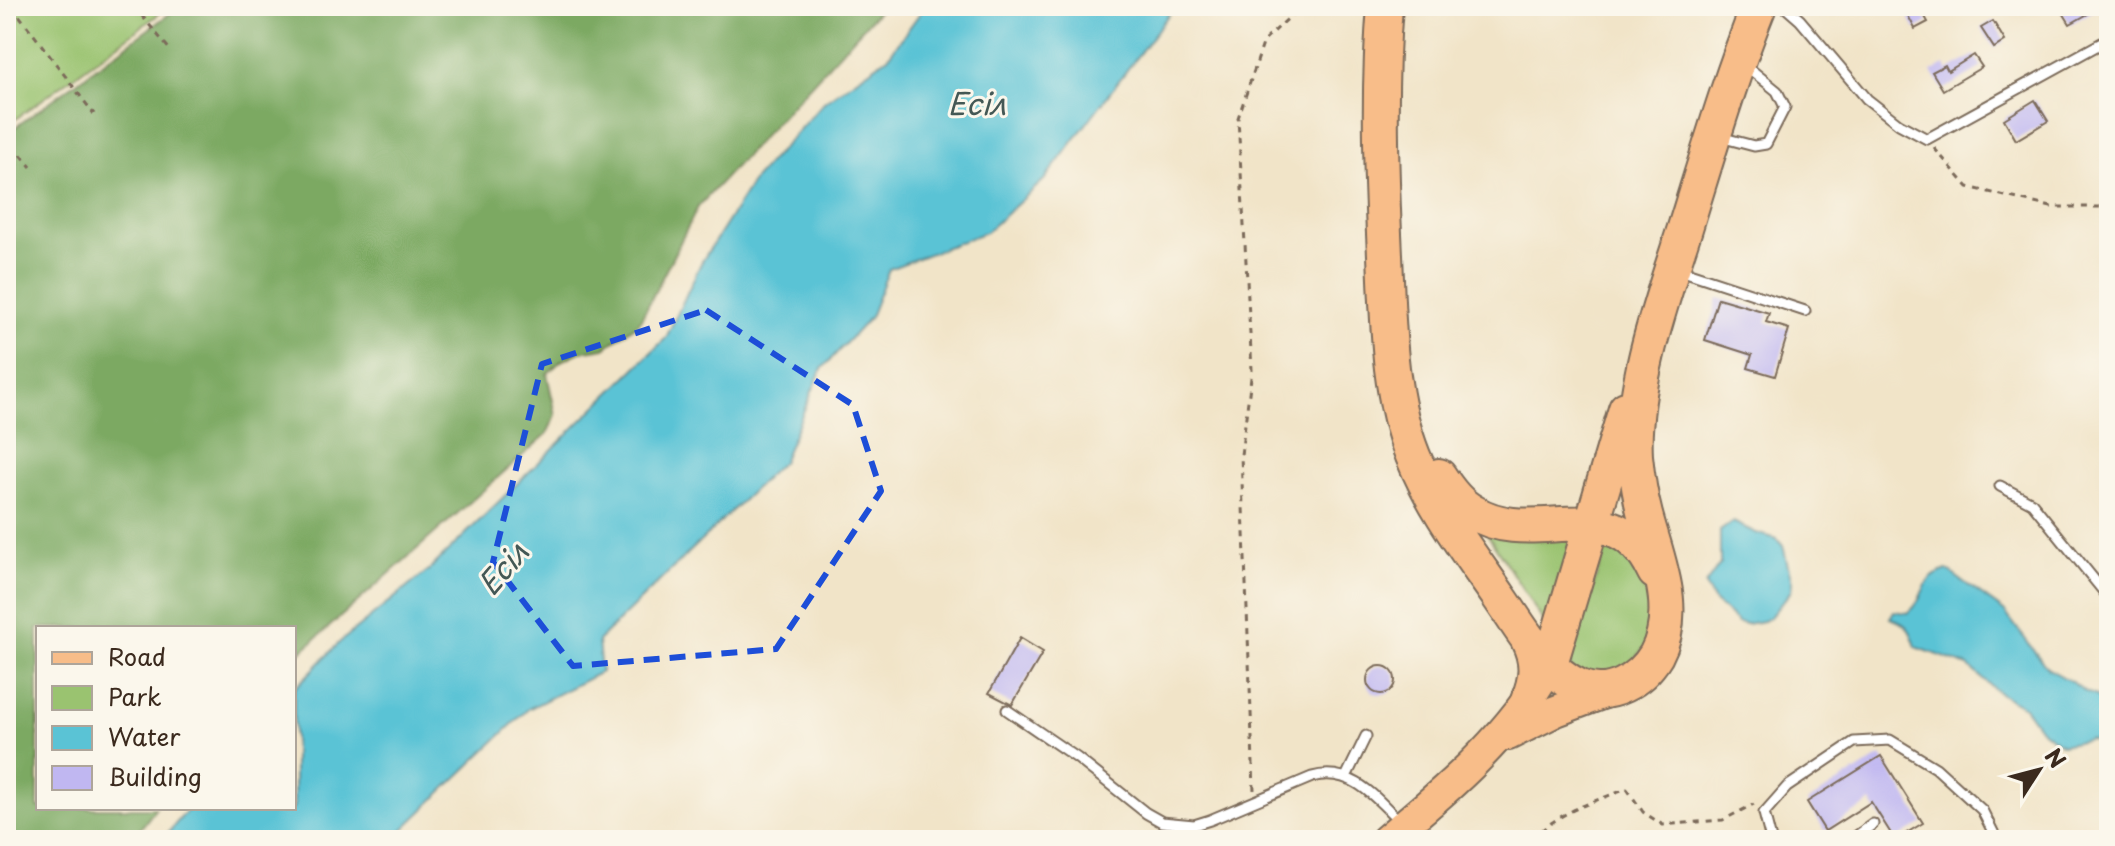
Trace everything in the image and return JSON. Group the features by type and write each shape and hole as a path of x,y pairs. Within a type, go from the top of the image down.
{"highway":[{"path":"1387,6 1387,118 1398,261 1411,391 1427,454 1451,493 1480,516 1522,525 1591,522 1615,529 1635,542 1650,563 1666,598"},
{"path":"1387,6 1380,63 1388,319 1397,395 1411,450 1425,483 1518,623 1550,664 1578,686 1599,692 1612,690 1650,664 1665,626 1666,598 1640,492 1634,427 1668,281"},
{"path":"1550,664 1607,466 1759,6"},
{"path":"1577,573 1587,553 1600,543 1618,538 1635,542"},
{"path":"1518,623 1536,662 1535,684 1528,701"}],"main road":[{"path":"1403,835 1493,744 1528,701 1550,664"},
{"path":"1493,744 1556,711 1612,690"}],"lane":[{"path":"1784,6 1810,31 1867,99 1899,124 1927,139 2109,39"},
{"path":"1714,136 1760,146 1770,139 1785,107 1777,91 1739,60"},
{"path":"1668,281 1805,311"},
{"path":"2000,486 2032,503 2109,598"},
{"path":"1007,710 1162,822 1194,825 1328,774 1346,777 1365,787 1403,835"},
{"path":"1346,777 1366,736"},
{"path":"1771,840 1764,813 1787,787 1854,742 1890,740 1936,768 1982,810 1997,840"},
{"path":"1851,840 1873,824"}],"path":[{"path":"12,6 94,114"},
{"path":"134,6 170,50"},
{"path":"1254,802 1241,455 1252,370 1238,118 1264,41 1298,6"},
{"path":"6,136 31,167"},
{"path":"1927,139 1968,187 2051,207 2109,207"},
{"path":"1533,840 1542,828 1582,806 1627,789 1643,812 1663,825 1723,820 1787,787"}],"highlighted area":[{"path":"706,310 853,405 881,491 776,649 573,666 493,562 542,364"}],"green space":[{"path":"6,6 170,6 6,126"},
{"path":"180,6 883,6 698,207 639,323 605,348 580,352 561,361 547,374 556,415 547,434 296,656 296,626 36,626 36,810 154,810 132,840 6,840 6,134"},
{"path":"1484,529 1585,533 1554,638"},
{"path":"1615,544 1652,583 1648,644 1617,677 1571,671 1569,656 1604,554"}],"water":[{"name":"Есіл","path":"925,6 1175,6 1044,180 986,232 889,269 870,317 821,370 782,462 598,641 601,672 528,709 398,834 399,840 162,840 187,810 296,810 296,687 340,642 430,569 666,338 701,263 755,178 825,101 888,57"},
{"path":"1733,522 1777,539 1783,546 1792,582 1791,591 1763,621 1738,623 1713,600 1705,585 1720,564 1720,531"},
{"path":"1947,570 2004,611 2047,668 2109,702 2109,790 2103,783 2107,756 2103,743 2090,739 2062,745 2040,729 2024,707 1999,693 1968,666 1916,647 1908,628 1890,618 1894,611 1908,613 1931,579"}],"building":[{"path":"1903,6 1919,6 1928,22 1915,29"},
{"path":"2059,6 2102,6 2070,24"},
{"path":"1993,21 2005,41 1994,48 1981,28"},
{"path":"1974,55 1982,67 1943,90 1932,72 1945,65 1948,71"},
{"path":"2035,100 2048,121 2016,140 2004,119"},
{"path":"1718,298 1769,313 1766,322 1789,329 1775,376 1748,368 1752,355 1705,340"},
{"path":"1020,638 1043,652 1012,705 989,693"},
{"path":"1381,666 1391,670 1395,680 1391,690 1381,694 1371,690 1367,680 1371,670"},
{"path":"1881,756 1923,823 1895,840 1871,802 1825,831 1807,802"}]}
